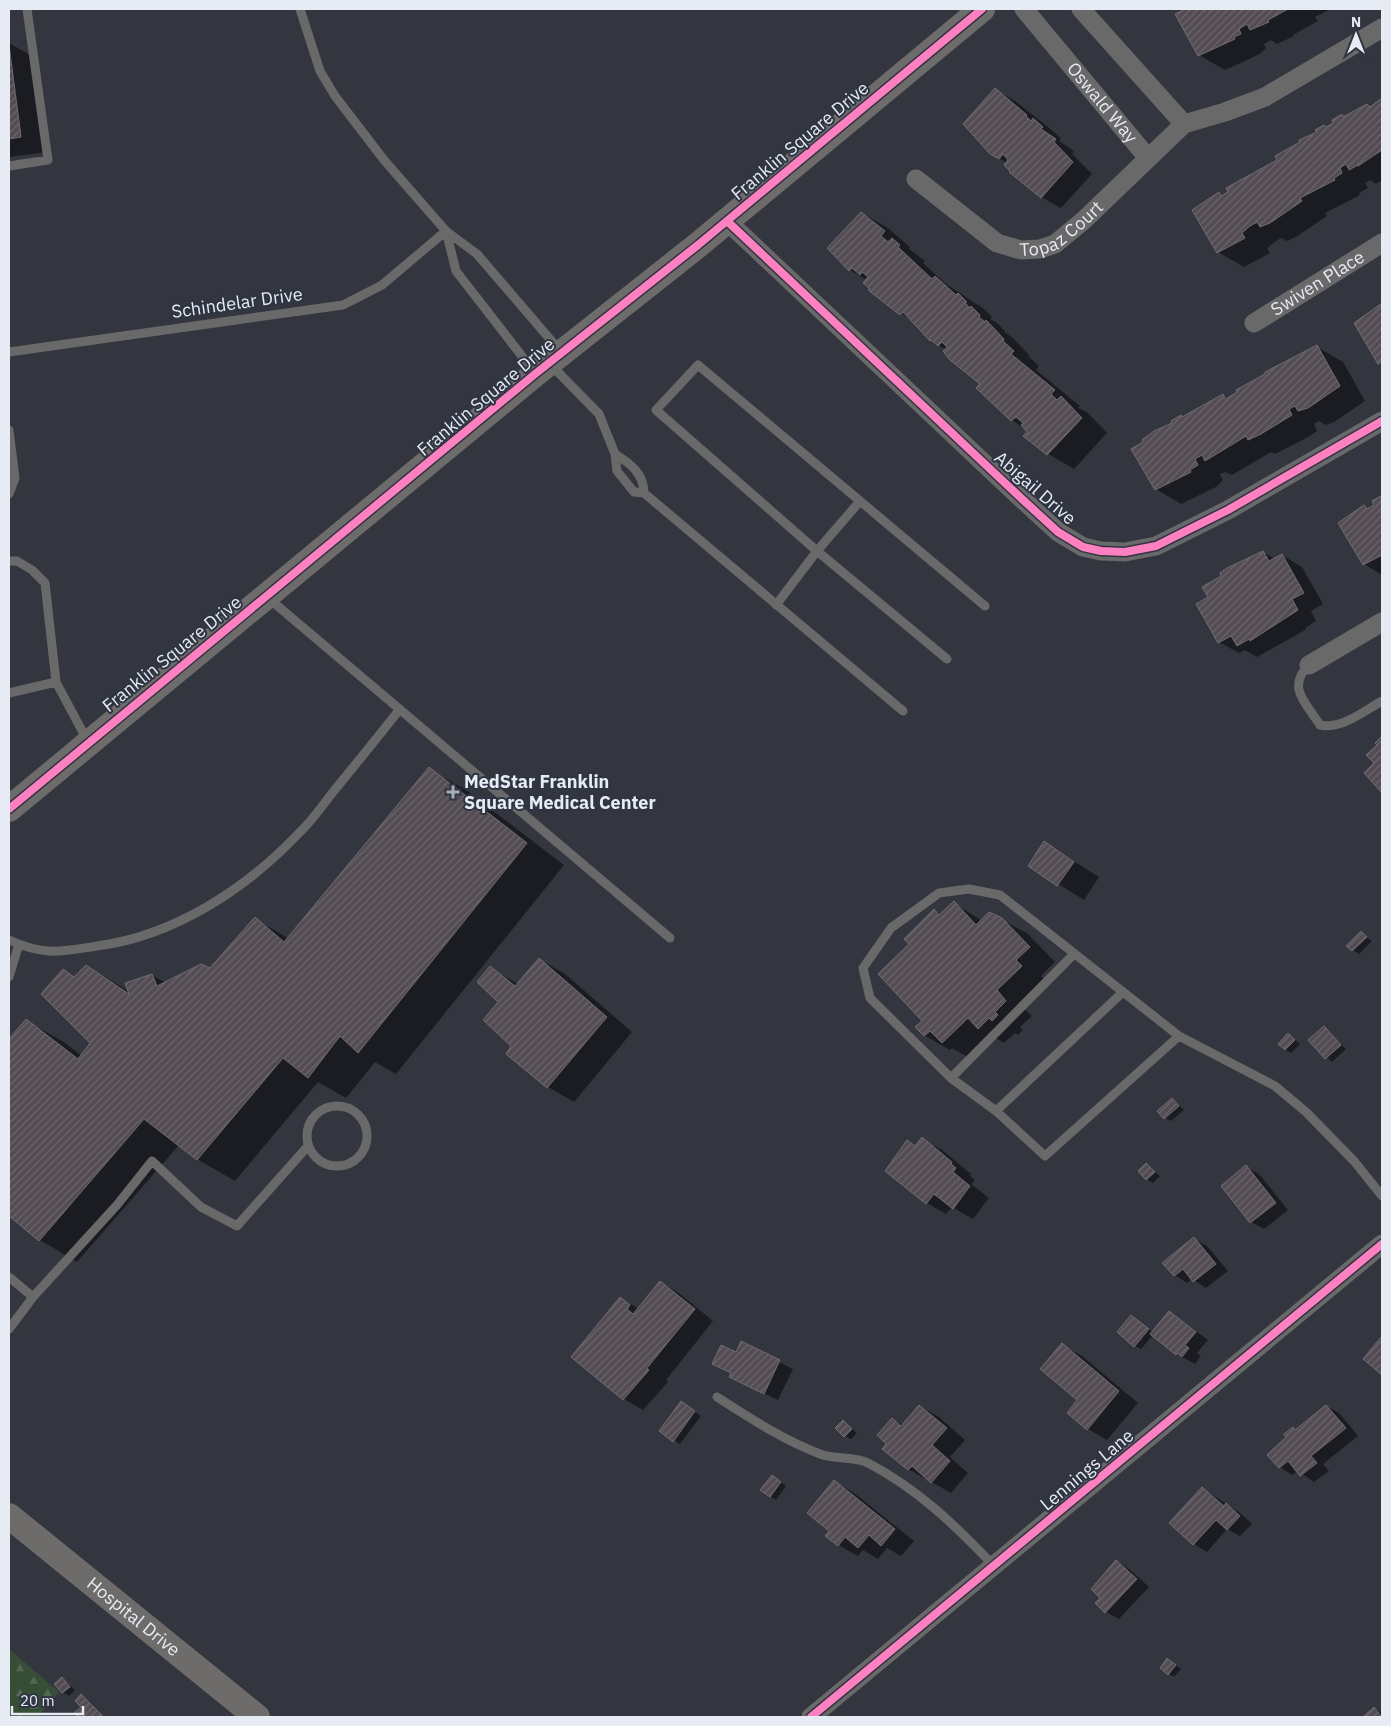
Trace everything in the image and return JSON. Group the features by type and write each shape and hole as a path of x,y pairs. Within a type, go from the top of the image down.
{"street":[{"name":"Franklin Square Drive","path":"9,809 549,363 727,221 982,9"},
{"name":"Oswald Way","path":"1024,9 1148,158 1184,124 1225,112 1265,97 1382,28"},
{"path":"1081,9 1184,124"},
{"name":"Topaz Court","path":"916,179 997,243 1021,250 1040,249 1055,244 1084,220 1148,158"},
{"name":"Abigail Drive","path":"727,221 1022,499 1058,532 1082,547 1101,552 1125,552 1156,546 1228,510 1382,421"},
{"name":"Swiven Place","path":"1254,323 1382,243"},
{"path":"1309,665 1382,622"},
{"name":"Lennings Lane","path":"811,1717 1382,1244"},
{"name":"Hospital Drive","path":"9,1516 256,1717"}],"lane":[{"path":"9,166 48,160 27,9"},
{"path":"300,9 306,32 326,84 384,160 446,231 478,254 549,363"},
{"path":"446,231 456,272 599,414 614,454 617,471 634,492 644,493 903,711"},
{"name":"Schindelar Drive","path":"9,352 343,305 382,285 446,231"},
{"path":"947,659 817,551 656,410 698,366 985,606"},
{"path":"9,430 15,478 9,494"},
{"path":"614,454 630,463 644,482 644,493"},
{"path":"776,605 817,551 860,502"},
{"path":"9,561 18,561 32,570 45,583 56,682 88,742"},
{"path":"266,596 670,938"},
{"path":"1309,665 1299,674 1297,684 1299,694 1320,725 1327,727 1340,724 1382,701"},
{"path":"9,693 56,682"},
{"path":"9,940 30,950 56,952 113,944 154,933 206,908 256,874 300,833 400,709"},
{"path":"1179,1036 1045,1156 996,1111 951,1078 870,998 863,968 891,928 939,893 969,889 1000,894 1179,1036 1275,1086 1306,1112 1354,1161 1382,1196"},
{"path":"9,977 19,944"},
{"path":"951,1078 1074,954"},
{"path":"996,1111 1124,992"},
{"path":"9,1329 34,1298 117,1205 152,1161 201,1207 237,1226 308,1146 307,1132 312,1119 322,1110 337,1106 352,1110 362,1119 367,1134 364,1150 351,1163 330,1165 313,1155 308,1146"},
{"path":"9,1278 34,1298"},
{"path":"717,1397 773,1433 822,1455 866,1462 915,1491 957,1527 994,1566"}],"green space":[{"path":"9,1649 59,1692 37,1717 9,1717"}],"building":[{"path":"1185,9 1288,9 1268,20 1269,22 1250,30 1247,24 1239,29 1241,34 1234,37 1235,39 1198,56 1175,14"},
{"path":"9,45 21,137 9,139"},
{"path":"995,88 1027,115 1031,121 1033,118 1043,127 1041,129 1056,139 1054,142 1073,162 1041,198 1009,172 1004,165 1008,160 1003,154 999,159 990,154 963,124"},
{"path":"1382,98 1382,150 1349,170 1346,164 1340,168 1342,173 1334,178 1335,180 1300,198 1302,201 1270,223 1260,227 1257,222 1250,226 1242,233 1245,238 1217,253 1192,210 1219,192 1221,196 1228,192 1226,188 1277,160 1275,156 1300,142 1299,140 1317,132 1315,130 1333,123 1332,120 1342,114 1343,117 1367,104 1370,107"},
{"path":"861,212 885,231 881,236 888,242 892,238 900,245 898,247 932,279 935,276 956,295 958,293 970,308 971,306 980,315 979,317 985,322 986,320 1004,339 1003,341 1014,351 1011,354 1055,390 1051,394 1057,400 1061,396 1082,418 1047,455 1023,436 1027,432 1021,425 1023,423 1016,417 1011,421 976,388 980,384 950,360 943,351 947,347 942,342 938,346 930,341 903,312 900,315 868,290 870,289 863,283 868,277 862,272 860,275 852,268 849,271 827,248"},
{"path":"1382,303 1382,362 1378,364 1354,323"},
{"path":"1317,345 1340,386 1308,408 1298,411 1295,406 1289,409 1292,415 1261,434 1248,440 1246,436 1205,461 1202,455 1195,459 1198,465 1190,470 1191,472 1155,490 1131,449 1143,442 1142,440 1154,431 1172,423 1171,421 1181,415 1182,417 1223,394 1226,399 1237,392 1236,390 1265,374 1265,372"},
{"path":"1381,496 1382,555 1363,565 1338,523 1364,505 1367,509 1374,505 1372,501"},
{"path":"1263,551 1269,561 1282,554 1304,593 1292,599 1298,610 1250,641 1249,639 1237,646 1231,636 1218,643 1196,604 1208,597 1202,587 1221,576 1220,573 1227,568"},
{"path":"1382,736 1382,793 1364,773 1374,763 1366,755 1377,745 1375,743"},
{"path":"429,767 527,843 358,1053 340,1036 308,1078 283,1058 197,1160 144,1119 39,1241 9,1216 9,1039 26,1019 78,1059 90,1043 41,994 63,969 74,977 86,965 129,994 125,983 152,974 157,986 201,964 210,968 255,917 284,942"},
{"path":"1044,841 1074,862 1057,886 1028,866"},
{"path":"954,901 976,925 989,912 1002,918 1030,947 1016,960 1022,966 997,990 1006,1001 995,1012 998,1015 992,1021 989,1018 978,1029 968,1018 942,1043 930,1031 924,1036 915,1027 922,1021 878,974 909,944 904,939 934,909 939,915"},
{"path":"1361,931 1367,937 1352,951 1346,946"},
{"path":"539,958 607,1017 547,1088 506,1054 511,1046 483,1020 498,1002 477,982 490,966 515,986"},
{"path":"1324,1026 1341,1045 1325,1059 1308,1040"},
{"path":"1288,1033 1295,1040 1285,1050 1278,1044"},
{"path":"1172,1098 1179,1106 1164,1119 1157,1111"},
{"path":"922,1137 952,1162 951,1164 956,1168 953,1172 970,1186 953,1209 934,1194 926,1204 885,1171 907,1140 915,1146"},
{"path":"1146,1163 1155,1172 1146,1180 1138,1171"},
{"path":"1246,1165 1276,1203 1250,1223 1221,1186"},
{"path":"1194,1237 1216,1264 1193,1282 1183,1269 1174,1276 1162,1263"},
{"path":"660,1281 695,1309 647,1368 649,1370 623,1400 571,1357 620,1297 630,1305 627,1309 633,1314"},
{"path":"1169,1311 1196,1332 1185,1345 1189,1348 1182,1357 1177,1353 1176,1355 1150,1334"},
{"path":"1131,1315 1149,1329 1134,1347 1117,1332"},
{"path":"1382,1336 1382,1375 1363,1359"},
{"path":"741,1341 780,1360 764,1394 729,1377 731,1373 712,1364 721,1345 736,1352"},
{"path":"1062,1343 1119,1391 1087,1430 1067,1413 1077,1400 1040,1369"},
{"path":"681,1401 695,1411 673,1442 659,1431"},
{"path":"919,1405 947,1428 932,1445 950,1461 931,1483 912,1466 908,1470 882,1449 886,1444 877,1435 892,1418 901,1426"},
{"path":"1326,1405 1346,1428 1311,1456 1317,1463 1300,1476 1288,1461 1279,1468 1267,1455 1286,1437 1284,1434 1293,1427 1295,1430"},
{"path":"843,1420 852,1429 844,1437 835,1428"},
{"path":"772,1475 781,1482 770,1497 760,1490"},
{"path":"834,1480 895,1529 881,1546 869,1535 858,1548 845,1537 838,1546 825,1536 829,1531 807,1513"},
{"path":"1202,1487 1224,1506 1226,1503 1240,1516 1227,1530 1216,1520 1193,1545 1169,1523"},
{"path":"1116,1560 1137,1579 1105,1613 1095,1603 1100,1598 1091,1589"},
{"path":"1167,1658 1176,1665 1168,1675 1160,1668"},
{"path":"62,1677 70,1687 62,1693 54,1684"},
{"path":"81,1694 104,1717 78,1717 74,1713 81,1707 75,1701"},
{"path":"1374,1707 1382,1717 1363,1717"}],"cycle path":[{"path":"9,809 535,374 698,245 982,9"},
{"path":"727,221 1058,532 1083,547 1101,551 1125,552 1156,546 1228,510 1382,421"},
{"path":"811,1717 1382,1244"}],"place":[{"name":"MedStar Franklin Square Medical Center","path":"453,792"}]}
